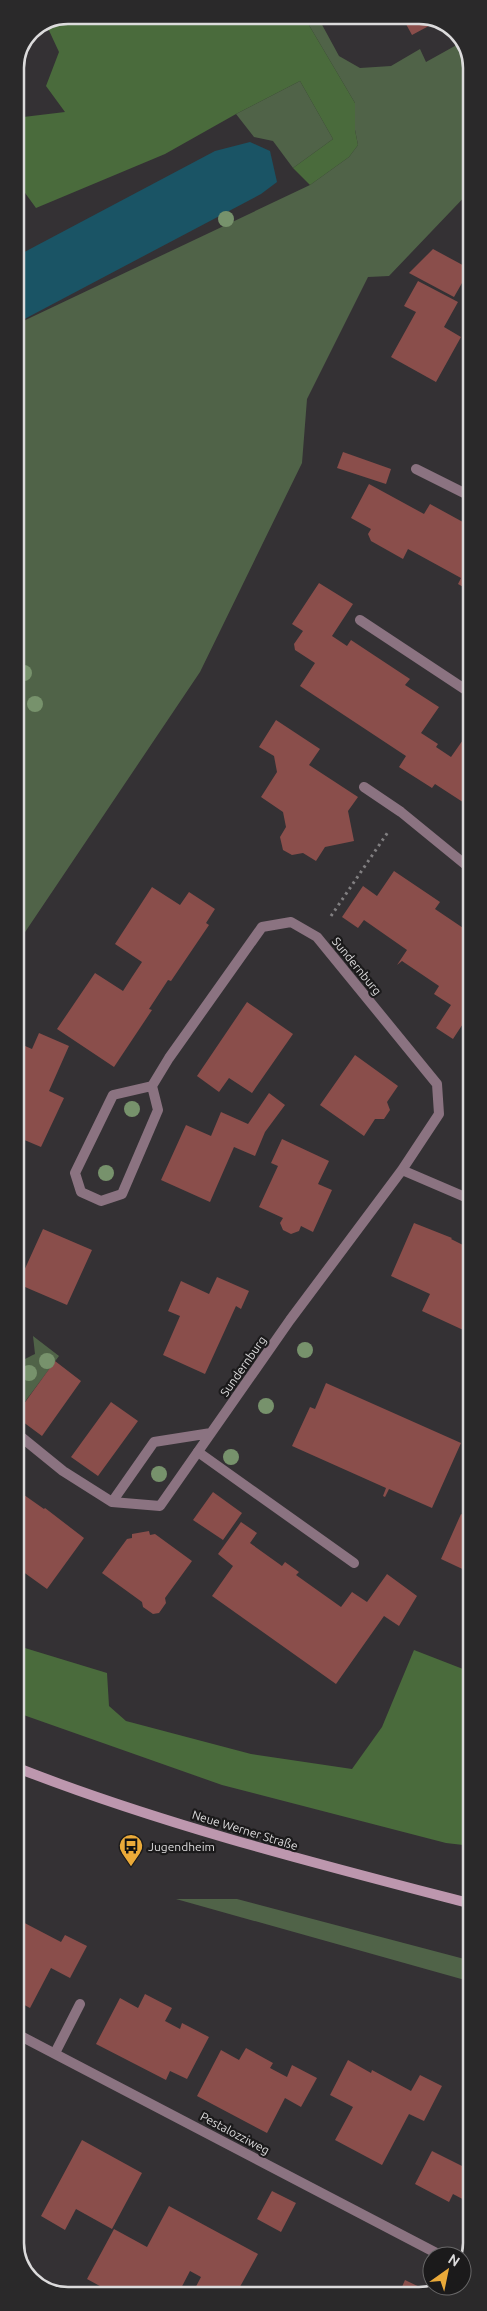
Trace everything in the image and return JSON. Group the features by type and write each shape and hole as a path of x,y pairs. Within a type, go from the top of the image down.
{"main road":[{"name":"Neue Werner Straße","path":"24,1769 149,1814 307,1862 463,1902"}],"street":[{"path":"416,469 463,492"},
{"path":"360,620 463,688"},
{"path":"364,787 401,812 463,863"},
{"name":"Sundernburg","path":"24,1439 62,1470 112,1502 160,1506 290,1320 402,1170 439,1114 437,1084 317,937 291,922 262,927 169,1058 152,1086"},
{"path":"152,1086 158,1110 122,1194 101,1201 81,1192 75,1173 112,1095 152,1086"},
{"path":"402,1170 463,1196"},
{"path":"112,1502 154,1442 211,1432"},
{"path":"198,1452 354,1563"},
{"path":"55,2053 80,2004"},
{"name":"Pestalozziweg","path":"24,2037 423,2246"}],"path":[{"path":"317,937 401,812"}],"green space":[{"path":"308,24 322,24 339,56 360,68 391,66 420,49 426,62 457,45 463,62 463,198 389,276 368,277 307,399 302,463 200,672 24,934 24,321 310,185 349,157 358,145 355,130 355,103"},
{"path":"308,24 355,103 355,130 358,145 349,157 310,185 293,168 333,139 300,81 165,154 36,208 24,192 24,117 65,112 46,86 59,52 48,28 59,25"},
{"path":"300,81 333,139 293,168 273,141 254,137 236,114"},
{"path":"33,1336 59,1356 24,1403 24,1360 35,1354"},
{"path":"24,1648 107,1673 109,1706 126,1721 251,1754 352,1769 382,1727 414,1650 463,1669 463,1845 446,1843 222,1785 24,1715"},
{"path":"176,1899 237,1899 463,1959 463,1979"}],"water":[{"path":"250,142 270,151 277,182 261,194 24,319 24,252 215,151"}],"building":[{"path":"406,24 431,25 412,35"},
{"path":"433,249 463,265 463,281 454,297 409,273"},
{"path":"418,281 458,302 444,327 461,337 436,382 391,357 416,312 404,306"},
{"path":"343,452 391,469 386,484 337,468"},
{"path":"369,484 424,514 430,504 463,522 463,587 458,584 461,578 408,549 403,559 371,541 368,534 371,529 351,518"},
{"path":"319,583 353,604 332,636 347,646 351,640 410,679 405,685 439,707 421,733 438,744 436,747 451,757 463,740 463,802 435,784 432,788 399,767 406,756 300,686 315,663 295,650 294,644 303,631 292,624"},
{"path":"276,720 320,749 309,765 358,797 348,811 354,841 325,847 316,861 303,853 292,855 283,850 280,837 286,827 283,812 261,797 277,772 274,756 259,747"},
{"path":"394,871 440,902 435,909 463,928 463,1024 453,1039 436,1028 451,1005 434,994 439,986 402,961 397,965 407,950 364,920 358,928 342,917 363,886 377,896"},
{"path":"152,887 180,905 189,892 215,909 206,923 209,925 171,981 168,980 149,1009 152,1010 114,1067 57,1029 95,973 123,991 142,962 115,944"},
{"path":"247,1002 293,1034 252,1093 229,1078 219,1092 197,1076"},
{"path":"39,1033 69,1046 49,1091 64,1098 41,1147 24,1140 24,1046 32,1049"},
{"path":"355,1055 398,1086 387,1102 390,1110 384,1119 375,1119 364,1136 320,1105"},
{"path":"269,1093 285,1105 265,1132 255,1156 234,1147 210,1202 161,1180 186,1125 211,1136 221,1112 248,1124"},
{"path":"282,1139 329,1161 318,1184 332,1190 313,1232 301,1226 299,1231 291,1234 283,1230 280,1223 283,1218 259,1207 278,1166 271,1163"},
{"path":"414,1223 452,1238 463,1245 463,1330 422,1311 430,1294 391,1276"},
{"path":"43,1229 92,1250 67,1305 24,1287 24,1271"},
{"path":"217,1277 249,1291 241,1309 236,1306 205,1374 163,1355 180,1316 168,1311 181,1281 209,1294"},
{"path":"55,1361 81,1381 42,1436 24,1423 24,1404"},
{"path":"326,1383 461,1443 432,1508 389,1489 385,1497 383,1496 386,1488 292,1446 310,1407 315,1409"},
{"path":"111,1402 138,1421 98,1476 71,1457"},
{"path":"213,1492 242,1513 223,1540 193,1520"},
{"path":"24,1495 45,1508 84,1538 47,1589 24,1572"},
{"path":"461,1514 463,1515 463,1569 441,1559"},
{"path":"241,1522 257,1533 250,1543 282,1566 285,1562 299,1572 296,1575 341,1607 352,1592 367,1602 387,1574 417,1596 399,1626 384,1616 336,1684 212,1596 233,1566 218,1554"},
{"path":"149,1531 150,1535 155,1534 192,1561 165,1598 166,1603 159,1613 153,1614 143,1607 142,1602 102,1573 127,1539 132,1538 132,1534"},
{"path":"24,1923 61,1942 65,1935 87,1946 70,1978 51,1968 30,2008 24,2005"},
{"path":"145,1994 172,2008 165,2021 180,2029 182,2023 209,2037 187,2079 170,2071 166,2080 96,2044 120,1998 138,2008"},
{"path":"246,2048 273,2063 270,2068 287,2077 292,2065 317,2078 301,2107 285,2098 267,2133 197,2096 221,2050 239,2060"},
{"path":"348,2060 371,2073 372,2070 411,2091 420,2075 442,2086 424,2121 409,2114 382,2165 335,2140 353,2107 330,2095"},
{"path":"82,2140 142,2173 112,2229 76,2209 65,2230 41,2216"},
{"path":"432,2151 463,2166 463,2199 453,2194 449,2202 415,2184"},
{"path":"272,2191 296,2203 281,2232 257,2219"},
{"path":"169,2206 258,2254 240,2287 196,2287 201,2277 190,2271 182,2287 102,2287 87,2279 114,2229 147,2247"},
{"path":"405,2280 420,2287 402,2287"}],"place":[{"name":"Jugendheim","path":"131,1867"}]}
